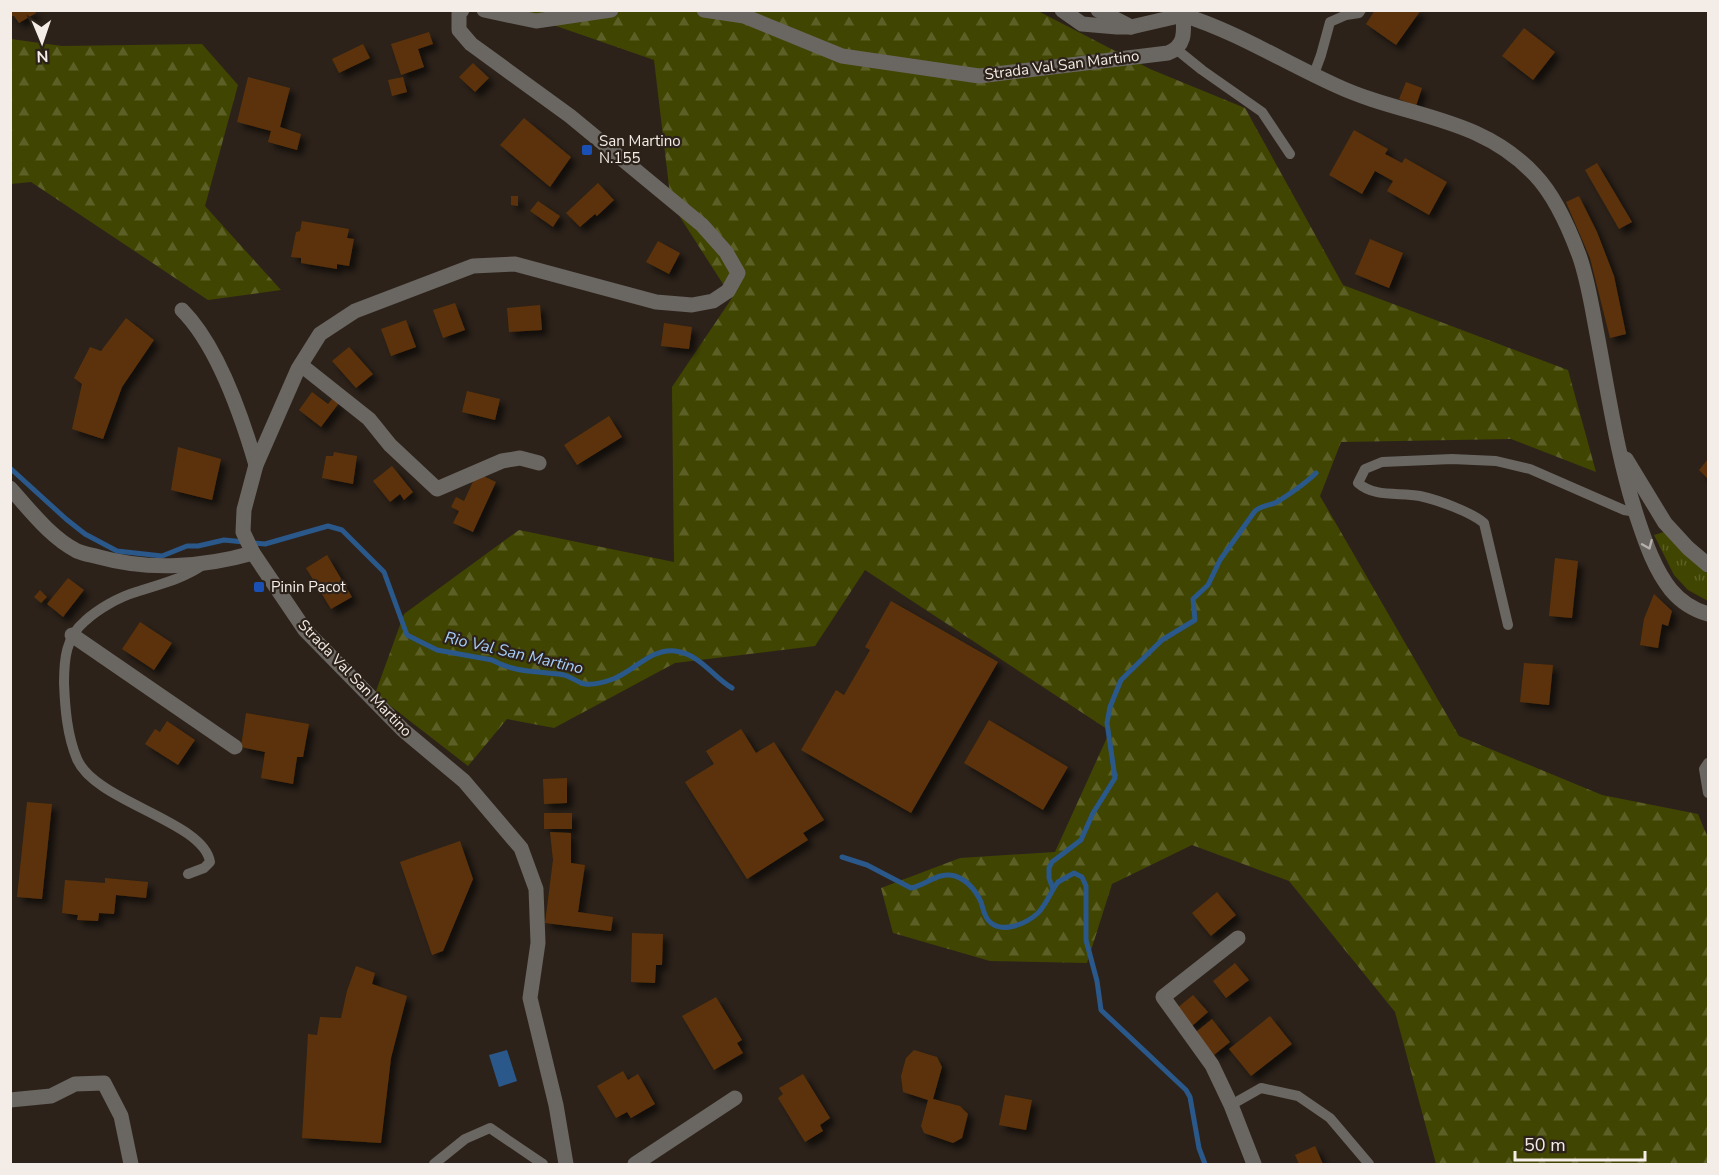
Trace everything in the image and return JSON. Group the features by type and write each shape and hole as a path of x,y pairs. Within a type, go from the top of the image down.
{"street":[{"name":"Strada Val San Martino","path":"462,10 459,14 459,30 471,44 570,116 702,225 726,252 738,273 728,291 713,302 692,305 656,302 515,264 472,266 355,311 320,334 301,365 256,465 244,510 243,532 253,553 305,630 403,730 464,781 521,848 536,889 538,943 530,998 556,1105 566,1164"},
{"path":"484,10 536,21 611,10"},
{"name":"Strada Val San Martino","path":"704,10 744,16 842,56 979,76 1168,53 1176,49"},
{"path":"1062,10 1082,24 1131,27 1180,12 1215,25 1336,86 1457,124 1515,156 1537,177 1567,225 1579,255 1588,288 1626,483 1659,571 1671,590 1686,605 1708,614"},
{"path":"1098,10 1131,27"},
{"path":"1176,49 1184,37 1180,12"},
{"path":"182,310 192,320 216,361 237,407 256,465"},
{"path":"301,365 369,418 390,445 437,489 502,461 520,458 539,463"},
{"path":"1620,449 1665,523 1708,566"},
{"path":"10,488 45,527 78,551 124,564 171,566 224,561 253,553"},
{"path":"72,635 235,747"},
{"path":"1238,938 1162,997 1212,1065 1231,1105 1254,1164"},
{"path":"10,1100 51,1096 75,1084 104,1083 121,1116 131,1164"},
{"path":"635,1164 735,1098"}],"lane":[{"path":"1314,74 1322,55 1330,22 1343,13 1359,13 1361,10"},
{"path":"1176,49 1262,112 1290,154"},
{"path":"1508,625 1484,524 1475,515 1420,496 1385,494 1365,489 1358,483 1365,470 1382,462 1452,459 1496,461 1530,469 1624,510 1636,512"},
{"path":"188,874 204,868 210,862 204,847 165,820 90,778 77,760 64,707 63,663 69,639 84,621 134,592 190,574 206,563"},
{"path":"1708,763 1704,769 1708,794"},
{"path":"1231,1105 1261,1088 1298,1096 1330,1118 1369,1164"},
{"path":"434,1164 465,1138 490,1128 543,1164"}],"green space":[{"path":"513,11 1038,11 1150,69 1245,108 1343,285 1568,370 1596,472 1511,439 1341,442 1320,496 1459,736 1602,795 1698,814 1708,838 1708,1164 1436,1164 1395,1012 1289,881 1192,845 1112,884 1087,963 990,961 893,933 881,888 960,858 1055,852 1110,731 865,570 815,646 675,663 554,728 507,719 468,766 375,694 404,614 519,530 674,562 672,387 732,298 671,203 654,60"},
{"path":"11,39 62,46 202,44 238,85 205,206 281,290 208,300 31,182 11,184"},
{"path":"1664,532 1708,574 1708,601 1688,590 1674,575 1654,535"}],"water":[{"path":"507,1050 517,1081 499,1087 489,1055"}],"building":[{"path":"10,10 35,10 36,13 19,23 14,16 10,16"},
{"path":"1375,10 1421,10 1396,45 1366,24"},
{"path":"1524,28 1555,52 1533,80 1502,56"},
{"path":"429,32 433,44 418,49 424,67 401,75 391,44"},
{"path":"363,44 370,58 339,73 332,59"},
{"path":"473,63 489,78 475,92 459,77"},
{"path":"248,77 290,88 280,127 301,134 297,150 268,142 271,131 237,122"},
{"path":"403,77 407,92 392,96 388,80"},
{"path":"1406,82 1422,88 1416,106 1399,99"},
{"path":"524,118 571,157 550,187 500,145"},
{"path":"1354,130 1388,149 1385,154 1402,163 1405,158 1447,182 1429,215 1387,191 1393,181 1375,171 1362,194 1329,175"},
{"path":"1597,163 1632,222 1619,229 1585,170"},
{"path":"598,183 614,200 597,216 595,214 580,227 566,213"},
{"path":"511,196 518,196 518,206 511,205"},
{"path":"1579,196 1597,232 1614,276 1626,334 1610,338 1590,258 1566,202"},
{"path":"538,201 560,216 553,227 530,211"},
{"path":"302,221 349,229 347,238 354,239 349,266 337,264 337,269 301,263 301,258 291,257 296,232 300,231"},
{"path":"1370,239 1403,253 1389,288 1355,274"},
{"path":"658,241 680,253 669,274 646,262"},
{"path":"455,303 465,330 443,338 433,310"},
{"path":"540,305 542,330 509,332 507,308"},
{"path":"126,318 154,340 122,387 103,439 72,429 82,384 74,378 90,347 101,351"},
{"path":"406,320 416,347 391,356 381,329"},
{"path":"664,323 692,327 689,349 661,346"},
{"path":"349,347 373,374 356,388 332,361"},
{"path":"467,391 500,399 495,420 462,412"},
{"path":"312,392 328,404 333,398 339,403 321,427 299,410"},
{"path":"609,416 622,437 577,465 564,445"},
{"path":"178,447 221,459 212,500 171,490"},
{"path":"334,452 357,456 353,484 322,478 326,456 333,456"},
{"path":"1708,459 1708,479 1699,470"},
{"path":"392,466 413,492 404,500 400,494 390,502 373,481"},
{"path":"477,473 496,482 473,532 453,523 459,511 451,507 456,497 464,501"},
{"path":"327,555 352,597 331,609 306,568"},
{"path":"1555,558 1578,561 1572,618 1549,616"},
{"path":"68,578 84,590 63,617 47,604"},
{"path":"40,590 47,597 41,603 34,597"},
{"path":"1654,594 1672,611 1668,626 1662,624 1658,648 1640,645 1644,619"},
{"path":"891,601 998,662 911,813 801,750 836,690 844,695 870,650 865,647"},
{"path":"140,622 172,643 154,670 122,649"},
{"path":"1524,663 1553,665 1549,705 1520,702"},
{"path":"246,713 309,724 303,757 297,757 293,784 261,778 265,752 241,747"},
{"path":"989,720 1068,767 1043,810 964,763"},
{"path":"167,721 195,740 178,765 145,744 155,729 160,732"},
{"path":"741,729 756,753 774,742 824,820 803,833 808,840 747,879 685,782 714,764 706,751"},
{"path":"567,778 567,803 544,804 543,779"},
{"path":"27,802 52,804 42,899 17,897"},
{"path":"544,813 572,813 572,829 544,829"},
{"path":"550,832 571,833 571,863 585,865 578,912 613,917 611,931 545,923 553,860"},
{"path":"460,841 473,879 443,951 432,955 400,862"},
{"path":"105,878 148,882 146,898 116,895 114,914 99,913 98,921 77,920 78,915 62,913 65,880 105,883"},
{"path":"1217,892 1236,915 1211,936 1192,913"},
{"path":"632,933 663,934 662,965 656,965 655,983 631,982"},
{"path":"1235,963 1249,980 1226,998 1213,981"},
{"path":"356,966 375,973 372,984 407,996 391,1058 381,1143 302,1138 308,1034 317,1035 320,1017 341,1018"},
{"path":"1193,995 1208,1012 1191,1027 1176,1009"},
{"path":"716,997 742,1040 737,1043 743,1053 714,1070 682,1016"},
{"path":"1270,1016 1292,1044 1251,1076 1229,1049"},
{"path":"1212,1019 1230,1042 1214,1055 1196,1032"},
{"path":"914,1050 937,1057 942,1067 933,1099 960,1106 968,1114 962,1138 953,1143 924,1133 921,1126 928,1100 903,1092 901,1076 906,1058"},
{"path":"623,1071 628,1080 638,1074 655,1104 631,1118 627,1112 616,1118 597,1086"},
{"path":"803,1074 830,1118 820,1125 823,1131 805,1142 778,1098 783,1094 779,1088"},
{"path":"1005,1095 1032,1100 1026,1130 999,1125"},
{"path":"1315,1146 1323,1164 1299,1164 1295,1155"}],"waterway":[{"name":"Rio Val San Martino","path":"10,468 85,534 117,551 162,556 187,546 224,540 265,544 328,526 342,530 384,572 407,635 437,650 492,660 518,669 564,675 585,684 613,679 658,653 675,651 692,656 732,688"},
{"path":"1053,889 1049,878 1049,868 1052,862 1081,840 1093,813 1115,778 1107,723 1110,707 1121,680 1162,640 1195,620 1193,599 1208,585 1220,560 1255,511 1277,502 1316,473"},
{"name":"Rio Val San Martino","path":"842,857 867,865 911,888 943,875 955,876 967,883 977,894 988,920 999,927 1013,926 1027,921 1041,910 1058,882 1074,873 1082,877 1086,886 1086,940 1097,981 1101,1010 1186,1090 1190,1097 1199,1148 1205,1164"}],"place":[{"name":"San Martino N.155","path":"587,150"},
{"name":"Pinin Pacot","path":"259,587"}]}
